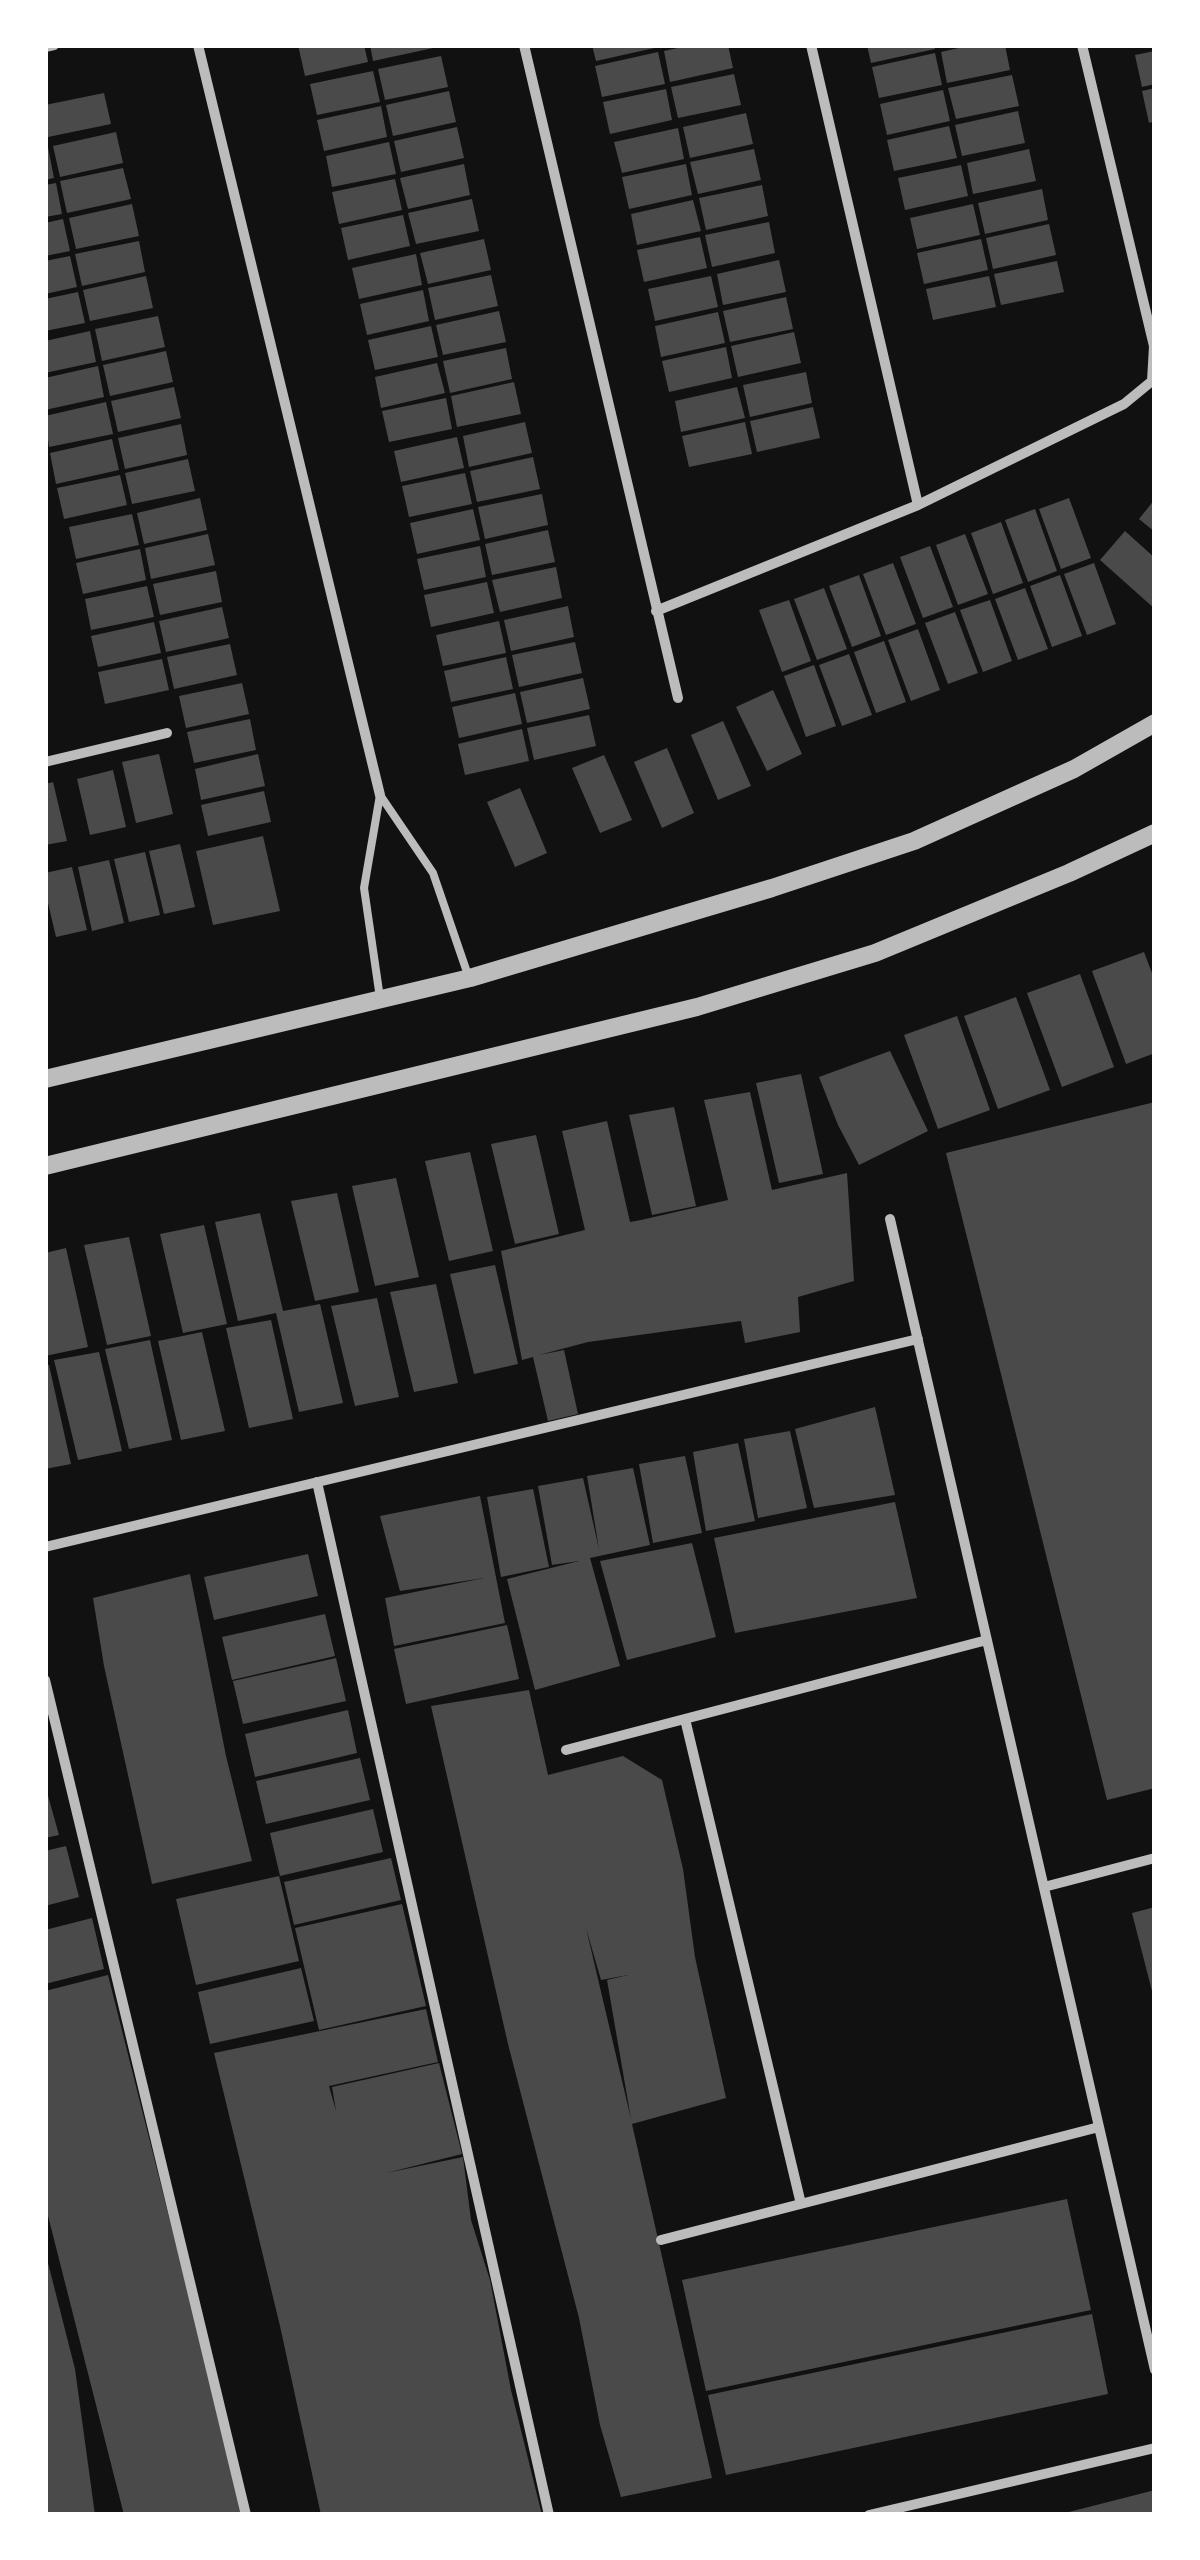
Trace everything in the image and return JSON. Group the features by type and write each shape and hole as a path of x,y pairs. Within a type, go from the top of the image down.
{"street":[{"path":"45,47 54,45"},
{"path":"198,45 380,795"},
{"path":"524,45 678,698"},
{"path":"811,45 918,505"},
{"path":"656,611 918,505 1124,404 1152,382 1154,346 1082,45"},
{"path":"45,1079 470,978 772,888 914,840 1074,768 1155,723"},
{"path":"45,762 166,733"},
{"path":"45,1166 697,1008 875,952 1155,833"},
{"path":"890,1219 1155,2370"},
{"path":"45,1547 918,1340"},
{"path":"318,1482 550,2515"},
{"path":"566,1750 987,1640"},
{"path":"45,1680 246,2515"},
{"path":"685,1719 802,2204"},
{"path":"1044,1887 1155,1858"},
{"path":"661,2240 1099,2128"},
{"path":"869,2515 1155,2448"}],"lane":[{"path":"380,795 434,874 470,978"},
{"path":"380,795 364,888 380,998"}],"building":[{"path":"298,45 364,45 368,62 305,76"},
{"path":"370,45 438,45 438,47 373,61"},
{"path":"592,45 659,45 659,47 596,61"},
{"path":"691,45 728,45 733,68 670,82 664,51"},
{"path":"867,45 934,45 935,49 871,63"},
{"path":"972,45 1005,45 1010,70 947,83 941,52"},
{"path":"1155,51 1155,84 1142,87 1135,55"},
{"path":"658,52 665,84 602,97 595,66"},
{"path":"935,53 942,85 879,98 872,67"},
{"path":"441,56 448,87 385,100 378,69"},
{"path":"373,71 380,102 317,115 310,84"},
{"path":"734,74 741,105 678,118 671,87"},
{"path":"1012,75 1019,106 956,119 948,88"},
{"path":"1155,88 1155,121 1149,123 1142,91"},
{"path":"666,89 672,120 610,134 603,102"},
{"path":"943,90 950,121 887,135 880,104"},
{"path":"449,91 456,122 393,136 386,105"},
{"path":"104,93 111,124 48,137 45,105"},
{"path":"381,106 387,137 324,151 317,120"},
{"path":"1018,111 1025,143 962,156 955,125"},
{"path":"746,113 753,144 690,158 683,127"},
{"path":"949,126 957,158 894,171 887,140"},
{"path":"457,127 464,158 401,172 394,141"},
{"path":"678,128 684,159 622,173 614,142"},
{"path":"116,132 123,163 60,177 53,146"},
{"path":"389,142 396,174 332,187 326,156"},
{"path":"45,143 54,178 45,180"},
{"path":"754,149 761,180 698,194 690,162"},
{"path":"1029,149 1036,181 973,194 967,163"},
{"path":"464,164 470,195 408,209 400,178"},
{"path":"686,164 692,195 629,209 622,177"},
{"path":"961,165 968,196 905,210 898,178"},
{"path":"123,168 131,199 67,213 60,181"},
{"path":"395,179 402,210 339,224 332,192"},
{"path":"56,183 62,214 45,217 45,185"},
{"path":"762,185 768,216 706,230 699,198"},
{"path":"1042,189 1048,220 985,234 978,203"},
{"path":"472,199 479,231 416,244 408,213"},
{"path":"693,200 701,231 637,245 631,214"},
{"path":"132,204 139,236 76,249 69,218"},
{"path":"973,204 980,235 917,249 910,218"},
{"path":"403,215 410,246 348,260 341,228"},
{"path":"63,219 70,251 45,256 45,223"},
{"path":"769,222 775,253 712,267 705,235"},
{"path":"1049,224 1056,255 993,269 986,238"},
{"path":"700,237 707,268 644,282 637,250"},
{"path":"484,239 491,270 428,284 420,253"},
{"path":"981,239 988,270 924,284 917,253"},
{"path":"139,241 145,272 82,286 75,254"},
{"path":"416,254 422,285 359,299 352,268"},
{"path":"70,256 77,287 45,294 45,261"},
{"path":"779,260 786,292 723,305 717,274"},
{"path":"1057,261 1064,292 1001,305 994,274"},
{"path":"491,275 498,306 435,320 428,288"},
{"path":"146,276 153,308 90,321 83,290"},
{"path":"711,276 718,307 655,321 648,289"},
{"path":"989,276 996,307 933,320 926,289"},
{"path":"423,290 429,321 367,335 360,304"},
{"path":"78,292 85,323 45,331 45,299"},
{"path":"786,297 793,329 730,342 723,311"},
{"path":"499,311 506,342 443,355 436,325"},
{"path":"718,312 725,343 661,357 655,326"},
{"path":"158,316 165,347 102,361 95,329"},
{"path":"431,326 438,357 375,370 368,340"},
{"path":"90,331 96,362 45,373 45,341"},
{"path":"794,332 801,363 738,377 731,346"},
{"path":"726,347 732,378 669,392 662,361"},
{"path":"506,348 512,379 450,393 443,361"},
{"path":"166,351 173,382 110,396 103,365"},
{"path":"437,363 445,393 381,408 375,377"},
{"path":"98,366 104,397 45,410 45,378"},
{"path":"806,372 812,403 750,417 743,385"},
{"path":"514,382 521,414 457,427 451,396"},
{"path":"174,387 181,418 118,432 111,401"},
{"path":"737,387 745,418 681,432 675,401"},
{"path":"446,398 452,429 389,442 382,411"},
{"path":"106,402 113,434 49,447 45,416"},
{"path":"813,407 820,438 757,452 750,421"},
{"path":"525,422 532,453 469,467 463,436"},
{"path":"745,422 752,454 689,467 682,436"},
{"path":"181,424 187,455 125,469 118,438"},
{"path":"457,437 464,468 401,482 394,451"},
{"path":"112,439 119,470 56,484 50,453"},
{"path":"533,457 540,489 477,502 470,471"},
{"path":"188,459 195,491 132,504 125,473"},
{"path":"465,473 472,504 409,517 402,486"},
{"path":"120,475 127,505 64,519 57,488"},
{"path":"542,494 548,525 485,539 478,507"},
{"path":"200,498 207,530 144,544 137,513"},
{"path":"1069,498 1091,558 1061,569 1039,509"},
{"path":"1155,499 1155,532 1139,519"},
{"path":"473,509 480,540 417,554 410,523"},
{"path":"1035,509 1057,571 1028,582 1005,520"},
{"path":"132,514 139,545 76,559 69,527"},
{"path":"1001,522 1023,583 993,594 971,533"},
{"path":"548,530 555,562 492,575 485,544"},
{"path":"1125,531 1155,558 1155,609 1100,560"},
{"path":"208,534 215,565 151,579 145,548"},
{"path":"965,534 988,594 958,605 936,545"},
{"path":"480,546 486,577 424,590 417,559"},
{"path":"930,546 953,607 923,618 900,557"},
{"path":"140,549 146,580 83,594 76,563"},
{"path":"893,563 916,624 886,635 863,574"},
{"path":"1094,563 1116,624 1087,635 1064,574"},
{"path":"556,567 562,598 500,612 492,580"},
{"path":"216,571 222,602 160,615 153,584"},
{"path":"859,575 881,636 852,647 829,586"},
{"path":"1060,575 1082,636 1052,647 1030,586"},
{"path":"487,582 494,613 431,627 424,595"},
{"path":"147,586 154,617 91,630 85,599"},
{"path":"824,588 847,649 817,660 794,599"},
{"path":"1025,588 1048,649 1018,660 995,599"},
{"path":"789,600 811,661 782,672 759,610"},
{"path":"990,600 1012,661 983,672 960,610"},
{"path":"568,606 574,637 511,651 504,620"},
{"path":"222,607 229,638 166,652 159,621"},
{"path":"955,612 978,673 948,684 925,623"},
{"path":"499,621 506,653 443,666 436,635"},
{"path":"154,622 161,653 98,667 91,636"},
{"path":"918,629 940,690 911,701 888,640"},
{"path":"884,641 906,702 876,713 854,652"},
{"path":"575,642 582,673 519,687 512,655"},
{"path":"230,644 237,675 174,689 167,657"},
{"path":"849,654 872,715 842,726 819,665"},
{"path":"506,657 513,689 451,702 444,671"},
{"path":"162,659 169,690 105,704 98,672"},
{"path":"814,665 836,726 806,737 784,676"},
{"path":"583,678 590,709 527,723 520,692"},
{"path":"242,683 249,714 186,728 179,696"},
{"path":"773,690 802,754 767,771 736,707"},
{"path":"515,693 522,724 459,738 452,707"},
{"path":"589,715 596,746 534,760 527,728"},
{"path":"250,719 256,750 194,763 187,732"},
{"path":"723,721 751,786 718,800 691,735"},
{"path":"522,729 529,761 465,775 458,744"},
{"path":"667,748 694,813 662,828 634,762"},
{"path":"159,754 173,814 136,823 122,762"},
{"path":"258,754 265,786 201,800 195,769"},
{"path":"604,755 632,820 600,833 572,768"},
{"path":"113,770 126,827 90,835 77,779"},
{"path":"53,782 67,841 45,845 45,784"},
{"path":"520,788 547,853 515,867 487,802"},
{"path":"264,791 271,822 208,836 201,805"},
{"path":"263,836 280,911 213,925 196,851"},
{"path":"180,844 195,907 164,914 149,851"},
{"path":"145,852 160,915 129,922 114,859"},
{"path":"109,860 124,923 92,931 78,867"},
{"path":"72,867 87,930 56,937 45,873"},
{"path":"1144,952 1155,981 1155,1053 1126,1064 1092,971"},
{"path":"1080,974 1114,1067 1062,1087 1027,993"},
{"path":"1016,997 1050,1090 998,1109 964,1016"},
{"path":"957,1016 990,1110 938,1129 904,1035"},
{"path":"890,1051 928,1131 859,1165 819,1077"},
{"path":"801,1074 823,1174 779,1183 756,1083"},
{"path":"750,1092 772,1190 847,1173 854,1281 798,1297 800,1332 745,1343 741,1321 588,1342 539,1355 564,1350 578,1414 548,1421 533,1357 522,1360 501,1251 585,1230 562,1131 607,1121 630,1222 641,1220 728,1200 704,1100"},
{"path":"1155,1102 1155,1788 1107,1800 946,1153"},
{"path":"674,1107 696,1206 652,1215 629,1115"},
{"path":"536,1135 559,1234 515,1244 491,1144"},
{"path":"470,1152 493,1251 449,1261 425,1161"},
{"path":"396,1178 419,1277 375,1286 352,1186"},
{"path":"337,1193 359,1292 315,1301 291,1201"},
{"path":"260,1213 283,1311 320,1304 343,1403 299,1412 276,1313 238,1321 215,1222"},
{"path":"204,1225 227,1324 183,1333 160,1234"},
{"path":"129,1237 151,1336 107,1345 84,1245"},
{"path":"66,1248 88,1347 45,1356 45,1253"},
{"path":"495,1265 518,1364 474,1374 450,1274"},
{"path":"436,1284 458,1383 414,1392 390,1292"},
{"path":"377,1298 399,1397 355,1406 331,1306"},
{"path":"271,1320 293,1419 249,1428 226,1328"},
{"path":"202,1332 225,1431 181,1440 158,1341"},
{"path":"150,1340 172,1440 129,1449 105,1349"},
{"path":"99,1352 122,1451 78,1460 54,1360"},
{"path":"45,1365 49,1365 71,1464 45,1469"},
{"path":"875,1407 895,1495 814,1508 795,1429"},
{"path":"790,1431 807,1508 758,1518 744,1439"},
{"path":"738,1443 755,1521 706,1531 693,1452"},
{"path":"685,1456 702,1533 653,1543 639,1464"},
{"path":"633,1468 650,1545 590,1558 620,1666 535,1690 507,1579 579,1561 552,1565 538,1486 583,1478 599,1549 587,1476"},
{"path":"533,1489 549,1567 501,1577 487,1497"},
{"path":"480,1496 505,1623 394,1646 385,1598 484,1578 400,1591 380,1516"},
{"path":"895,1502 917,1598 735,1633 714,1538"},
{"path":"692,1543 716,1637 627,1660 600,1561"},
{"path":"308,1554 318,1596 214,1620 204,1577"},
{"path":"190,1574 226,1756 252,1861 152,1884 93,1598"},
{"path":"325,1614 335,1656 232,1680 222,1637"},
{"path":"507,1625 519,1679 406,1704 394,1649"},
{"path":"336,1658 346,1701 243,1724 233,1681"},
{"path":"529,1690 548,1775 623,1756 662,1780 683,1869 695,1957 726,2098 632,2124 712,2478 621,2497 508,2044 431,1706","holes":["586,1928 601,1980 628,1975 607,1980 631,2119"]},
{"path":"348,1710 357,1753 255,1777 245,1734"},
{"path":"360,1758 370,1800 266,1824 256,1781"},
{"path":"45,1785 59,1835 45,1838"},
{"path":"373,1809 383,1852 280,1876 270,1833"},
{"path":"66,1846 79,1897 45,1906 45,1851"},
{"path":"391,1858 401,1900 294,1925 284,1882"},
{"path":"279,1876 299,1961 196,1985 176,1899"},
{"path":"402,1904 426,2006 319,2030 295,1928"},
{"path":"1155,1907 1155,1999 1154,1999 1132,1913"},
{"path":"92,1918 104,1969 45,1984 45,1930"},
{"path":"301,1968 314,2021 210,2044 198,1992"},
{"path":"108,1975 244,2515 124,2515 45,2204 45,1991"},
{"path":"426,2009 438,2062 329,2086 336,2111 332,2087 439,2063 462,2154 386,2173 463,2157 471,2220 490,2280 511,2390 542,2515 321,2515 214,2053"},
{"path":"1067,2199 1091,2310 706,2391 682,2280"},
{"path":"46,2255 75,2369 95,2515 45,2515"},
{"path":"1092,2314 1108,2394 726,2475 708,2395"},
{"path":"1155,2490 1155,2515 1061,2515 1061,2514"}]}
